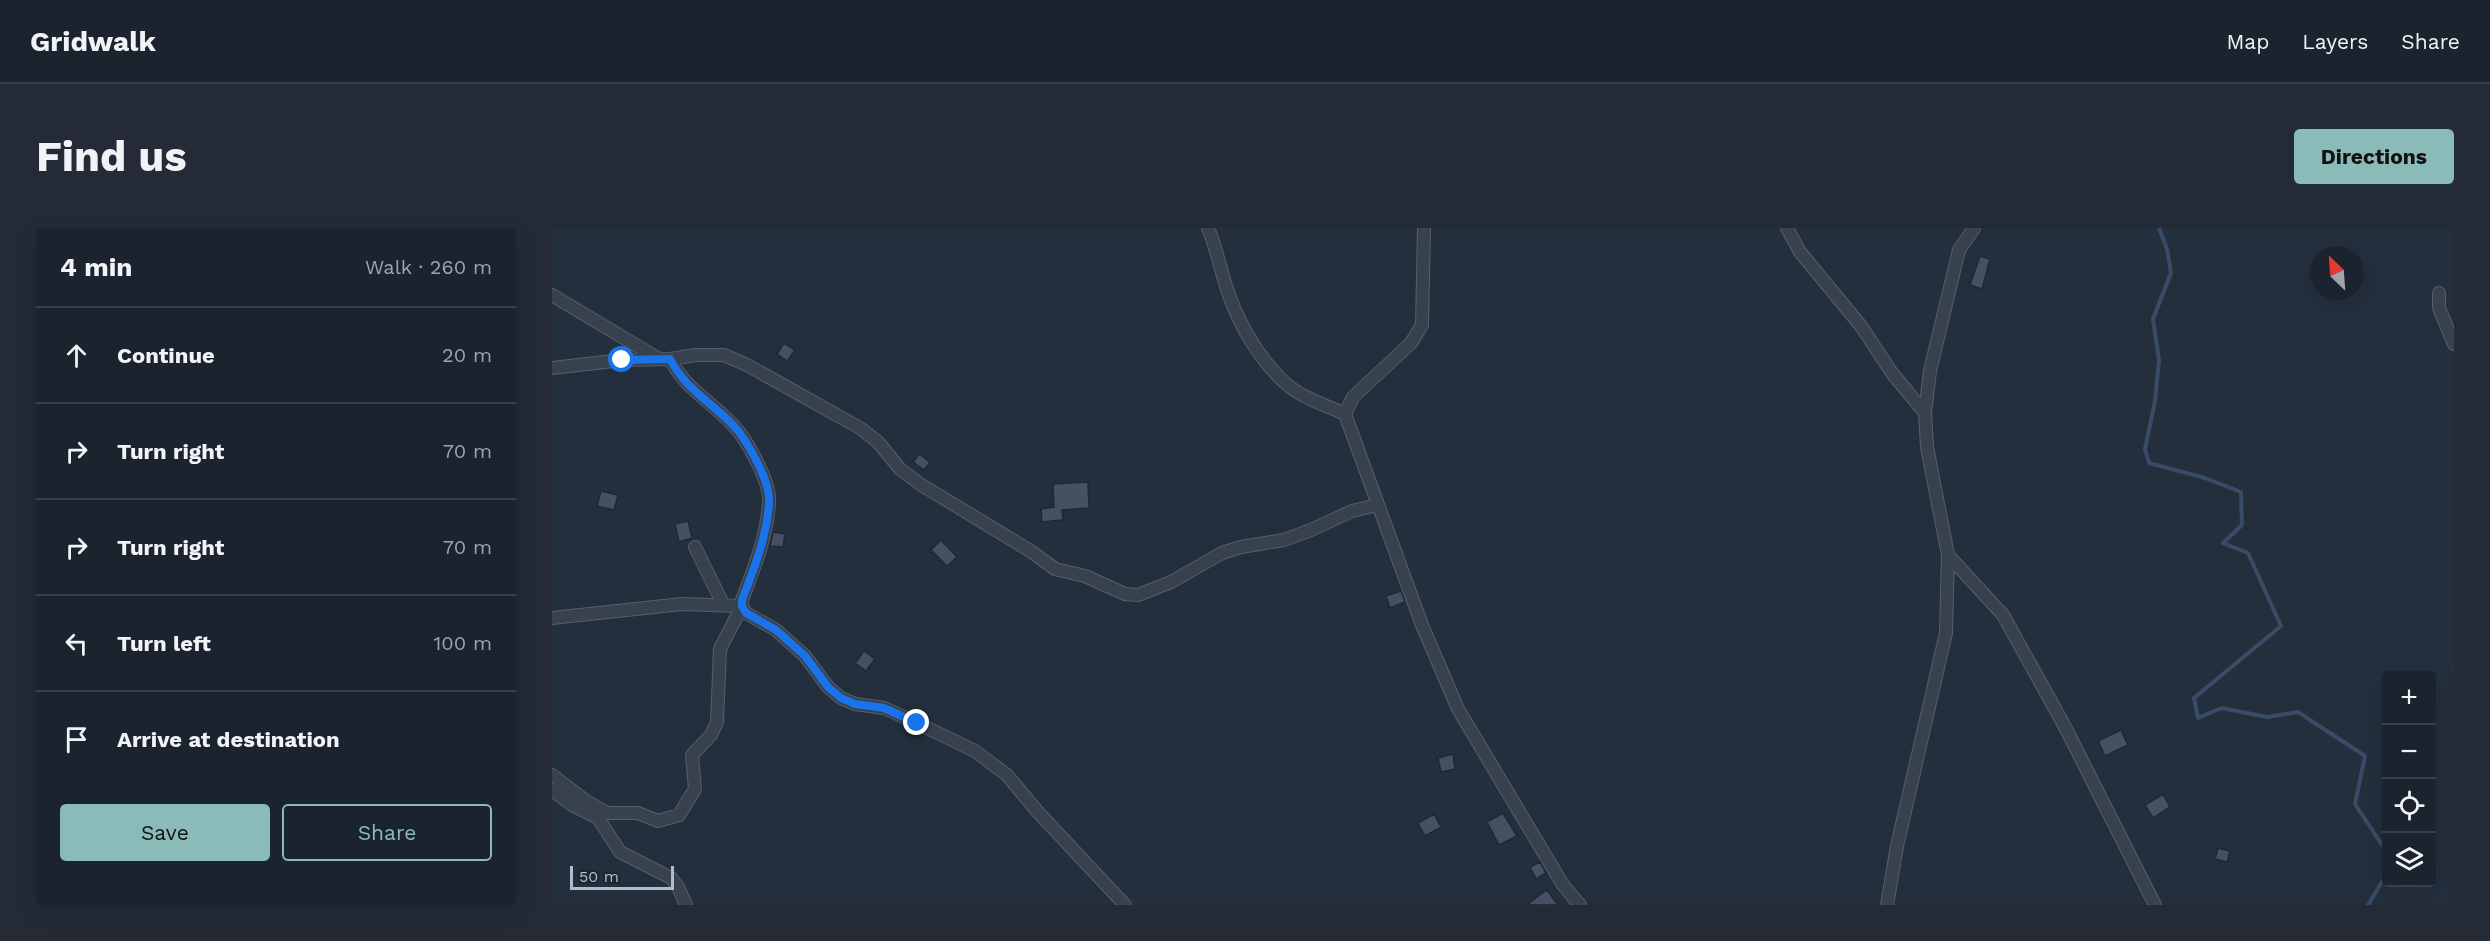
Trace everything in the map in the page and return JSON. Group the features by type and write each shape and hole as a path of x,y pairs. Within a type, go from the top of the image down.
{"street":[{"path":"1208,228 1229,295 1242,327 1268,363 1284,382 1306,396 1345,414"},
{"path":"1424,228 1422,325 1412,343 1353,397 1345,414 1422,625 1458,710 1563,885 1580,905"},
{"path":"1787,228 1800,252 1861,326 1892,373 1926,413"},
{"path":"1887,905 1897,846 1946,633 1948,555 1927,447 1926,413 1930,371 1959,250 1962,228"},
{"path":"1959,250 1974,228"},
{"path":"2439,293 2439,308 2454,344"},
{"path":"552,296 664,359 684,382 733,425 762,472 770,500 759,554 742,606 720,649 717,722 711,735 692,754 695,789 679,815 658,821 638,813 607,813 586,801 552,775"},
{"path":"552,368 622,360 724,355 747,365 860,428 878,442 900,469 920,484 1032,552 1055,569 1085,576 1125,594 1138,595 1171,582 1222,553 1241,547 1284,540 1352,511 1377,505"},
{"path":"695,548 724,606"},
{"path":"1948,555 2003,615 2064,725 2155,905"},
{"path":"552,618 682,604 742,606"},
{"path":"742,606 746,613 776,630 805,656 828,687 841,698 855,704 884,708 917,723 975,751 1007,775 1037,811 1125,905"},
{"path":"552,790 572,805 598,818 620,852 671,878 686,905"}],"building":[{"path":"1980,256 1990,259 1982,289 1970,285"},
{"path":"784,343 795,350 787,361 777,354"},
{"path":"919,454 930,462 924,470 913,462"},
{"path":"1088,482 1089,508 1062,510 1063,520 1042,522 1041,509 1054,507 1053,484"},
{"path":"601,491 618,495 614,510 597,506"},
{"path":"688,521 692,538 679,542 675,524"},
{"path":"773,532 785,534 783,547 770,546"},
{"path":"941,540 957,557 947,566 931,550"},
{"path":"1401,591 1405,602 1390,608 1386,596"},
{"path":"864,651 875,659 866,671 855,663"},
{"path":"2121,730 2128,745 2105,756 2098,741"},
{"path":"1453,754 1455,769 1441,772 1438,758"},
{"path":"2163,794 2170,807 2153,818 2145,805"},
{"path":"1503,813 1517,836 1499,845 1487,822"},
{"path":"1434,814 1441,827 1425,836 1418,823"},
{"path":"2218,848 2230,851 2227,862 2215,859"},
{"path":"1540,862 1546,873 1536,879 1530,867"},
{"path":"1547,890 1558,905 1527,905 1542,893"}],"waterway":[{"path":"2159,228 2167,249 2171,273 2153,319 2159,360 2155,401 2145,449 2149,463 2205,478 2241,492 2242,525 2223,543 2248,553 2281,626 2194,698 2198,718 2222,708 2267,717 2298,712 2365,756 2355,804 2382,845"},
{"path":"2368,905 2382,882"}],"route":[{"path":"622,360 670,359 684,382 733,425 762,472 770,500 759,554 742,600 746,613 776,630 805,656 828,687 841,698 855,704 884,708 917,723"}]}
